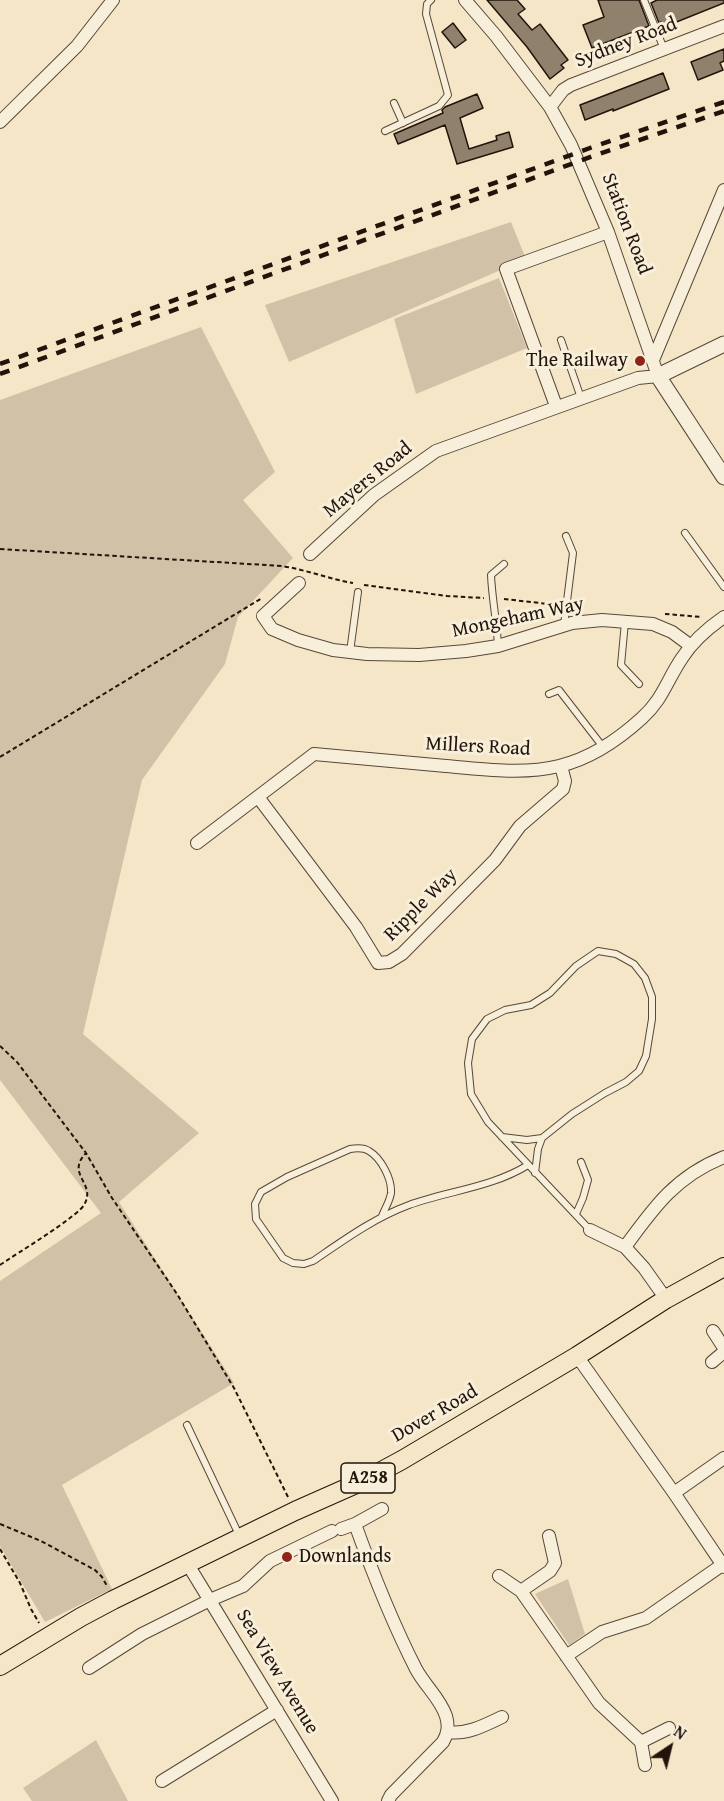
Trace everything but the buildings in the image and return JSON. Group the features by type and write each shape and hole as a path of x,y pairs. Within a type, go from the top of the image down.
{"main road":[{"name":"Dover Road","path":"0,1666 113,1600 240,1537 365,1480 402,1460 577,1356 666,1299 724,1267"}],"street":[{"path":"0,122 77,46 113,0"},
{"name":"Station Road","path":"465,0 496,36 550,107 571,145 608,232 658,376 724,477"},
{"name":"Sydney Road","path":"550,107 563,90 571,85 724,26"},
{"path":"653,360 724,190"},
{"path":"556,406 506,269 608,232"},
{"path":"658,376 724,344"},
{"name":"Mayers Road","path":"310,554 374,495 436,451 638,378 658,376"},
{"name":"Mongeham Way","path":"295,578 263,616 272,629 316,646 350,652 419,655 498,646 564,625 602,620 654,624 672,632 691,646"},
{"name":"Millers Road","path":"197,843 314,754 506,771 561,766 603,747 650,710 660,697 682,657 709,627 724,617"},
{"name":"Ripple Way","path":"258,797 356,927 378,963 389,962 402,954 495,860 520,826 563,789 566,781 561,766"},
{"path":"625,1247 672,1188 695,1171 724,1157"},
{"path":"590,1230 625,1247 644,1268 666,1299"},
{"path":"712,1362 724,1350 713,1330"},
{"path":"566,1656 602,1632 646,1618 723,1566 577,1356"},
{"path":"674,1493 724,1458"},
{"path":"89,1668 142,1634 243,1586 270,1561 355,1524 381,1509"},
{"path":"355,1524 388,1612 418,1672 442,1705 447,1719 448,1732 443,1742 388,1801"},
{"path":"521,1591 550,1571 555,1563 549,1536"},
{"name":"Sea View Avenue","path":"187,1563 332,1801"},
{"path":"499,1576 521,1591 599,1704 641,1742 645,1765"},
{"path":"162,1781 277,1710"},
{"path":"448,1732 478,1729 502,1717"},
{"path":"641,1742 669,1728"}],"lane":[{"path":"385,131 439,106 448,96 426,14 427,4 431,0"},
{"path":"644,0 664,49"},
{"path":"394,104 403,123"},
{"path":"561,340 581,398"},
{"path":"685,533 724,587"},
{"path":"564,625 573,553 566,536"},
{"path":"498,646 491,575 504,564"},
{"path":"350,652 358,592"},
{"path":"625,621 621,665 639,684"},
{"path":"549,694 559,690 603,747"},
{"path":"502,1137 527,1140 542,1138 572,1114 626,1082 639,1071 646,1056 652,1019 652,997 645,978 634,964 616,954 598,951 576,966 550,993 531,1005 504,1010 487,1019 472,1039 468,1063 471,1094 488,1122 528,1165 576,1214 590,1230"},
{"path":"536,1173 538,1149 542,1138"},
{"path":"382,1216 391,1193 388,1175 368,1150 359,1148 350,1149 287,1177 261,1192 255,1204 256,1219 283,1258 293,1263 304,1264 313,1261 382,1216 412,1204 517,1172 528,1165"},
{"path":"576,1214 584,1198 588,1179 581,1162"},
{"path":"187,1425 240,1537"}],"path":[{"path":"0,549 296,568 330,579 352,583"},
{"path":"295,578 296,568 310,554"},
{"path":"364,585 447,596 567,606"},
{"path":"0,757 264,597"},
{"path":"656,613 702,616"},
{"path":"0,1046 17,1062 86,1154 112,1198 177,1294 234,1388 295,1511"},
{"path":"0,1265 84,1206 88,1196 78,1166 86,1154"},
{"path":"0,1524 41,1541 95,1570 102,1577 113,1600"},
{"path":"0,1549 48,1637"}],"shaded area":[{"path":"511,222 526,259 289,362 265,305"},
{"path":"499,278 527,348 416,394 394,319"},
{"path":"201,327 275,472 243,500 293,558 238,617 225,664 142,780 83,1034 199,1133 119,1202 234,1383 62,1485 112,1589 45,1622 0,1546 0,1281 101,1213 0,1080 0,400"},
{"path":"568,1579 585,1634 569,1645 535,1594"},
{"path":"96,1740 128,1801 32,1801 23,1788"}],"railway":[{"path":"0,364 590,148 724,102"},
{"path":"0,374 593,156 724,111"}],"place":[{"name":"The Railway","path":"640,361"},
{"name":"Downlands","path":"287,1557"}]}
